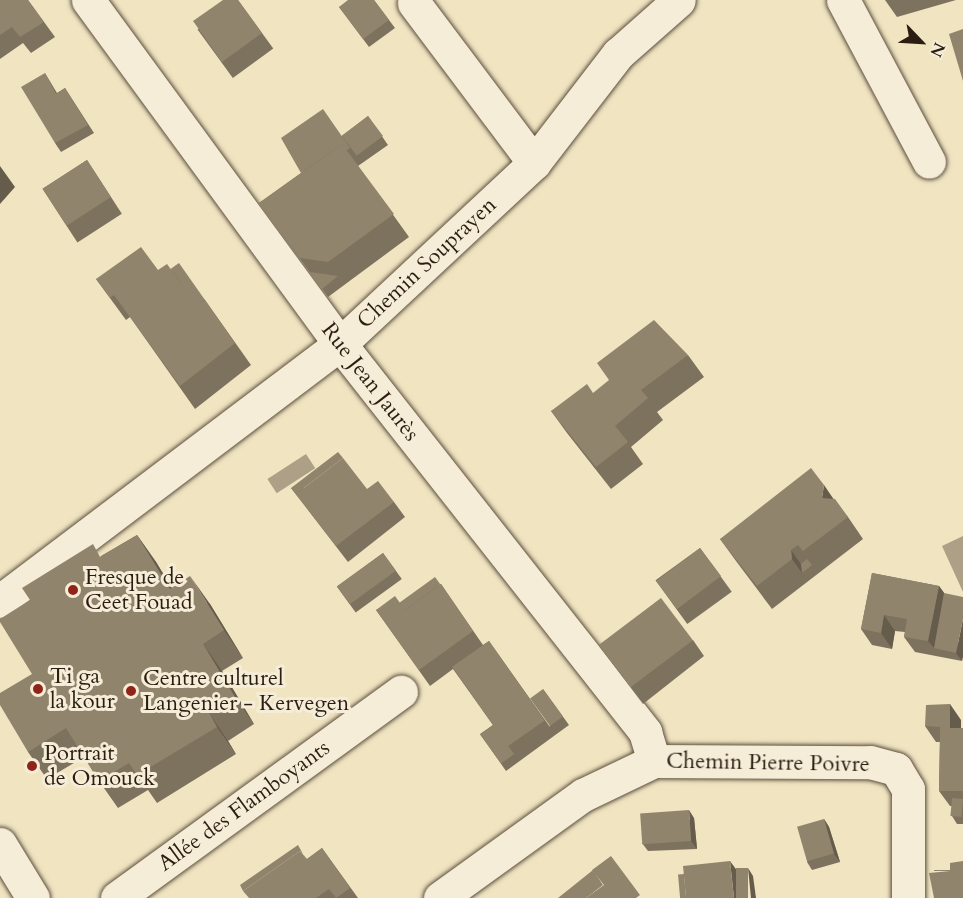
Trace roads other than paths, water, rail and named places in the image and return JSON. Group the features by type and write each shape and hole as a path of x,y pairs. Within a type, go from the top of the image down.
{"street":[{"name":"Rue Jean Jaurès","path":"88,0 340,344 645,732 654,761"},
{"name":"Chemin Souprayen","path":"0,601 340,344 534,163 618,54 679,0"},
{"path":"843,0 929,162"},
{"path":"414,3 534,163"},
{"name":"Allée des Flamboyants","path":"117,898 401,692"},
{"name":"Chemin Pierre Poivre","path":"440,898 583,795 654,761 870,762 896,769 908,789 908,898"},
{"path":"0,844 33,898"}],"place":[{"name":"Fresque de Ceet Fouad","path":"73,590"},
{"name":"Ti ga la kour","path":"38,689"},
{"name":"Centre culturel Langenier - Kervegen","path":"131,691"},
{"name":"Portrait de Omouck","path":"32,766"}]}
